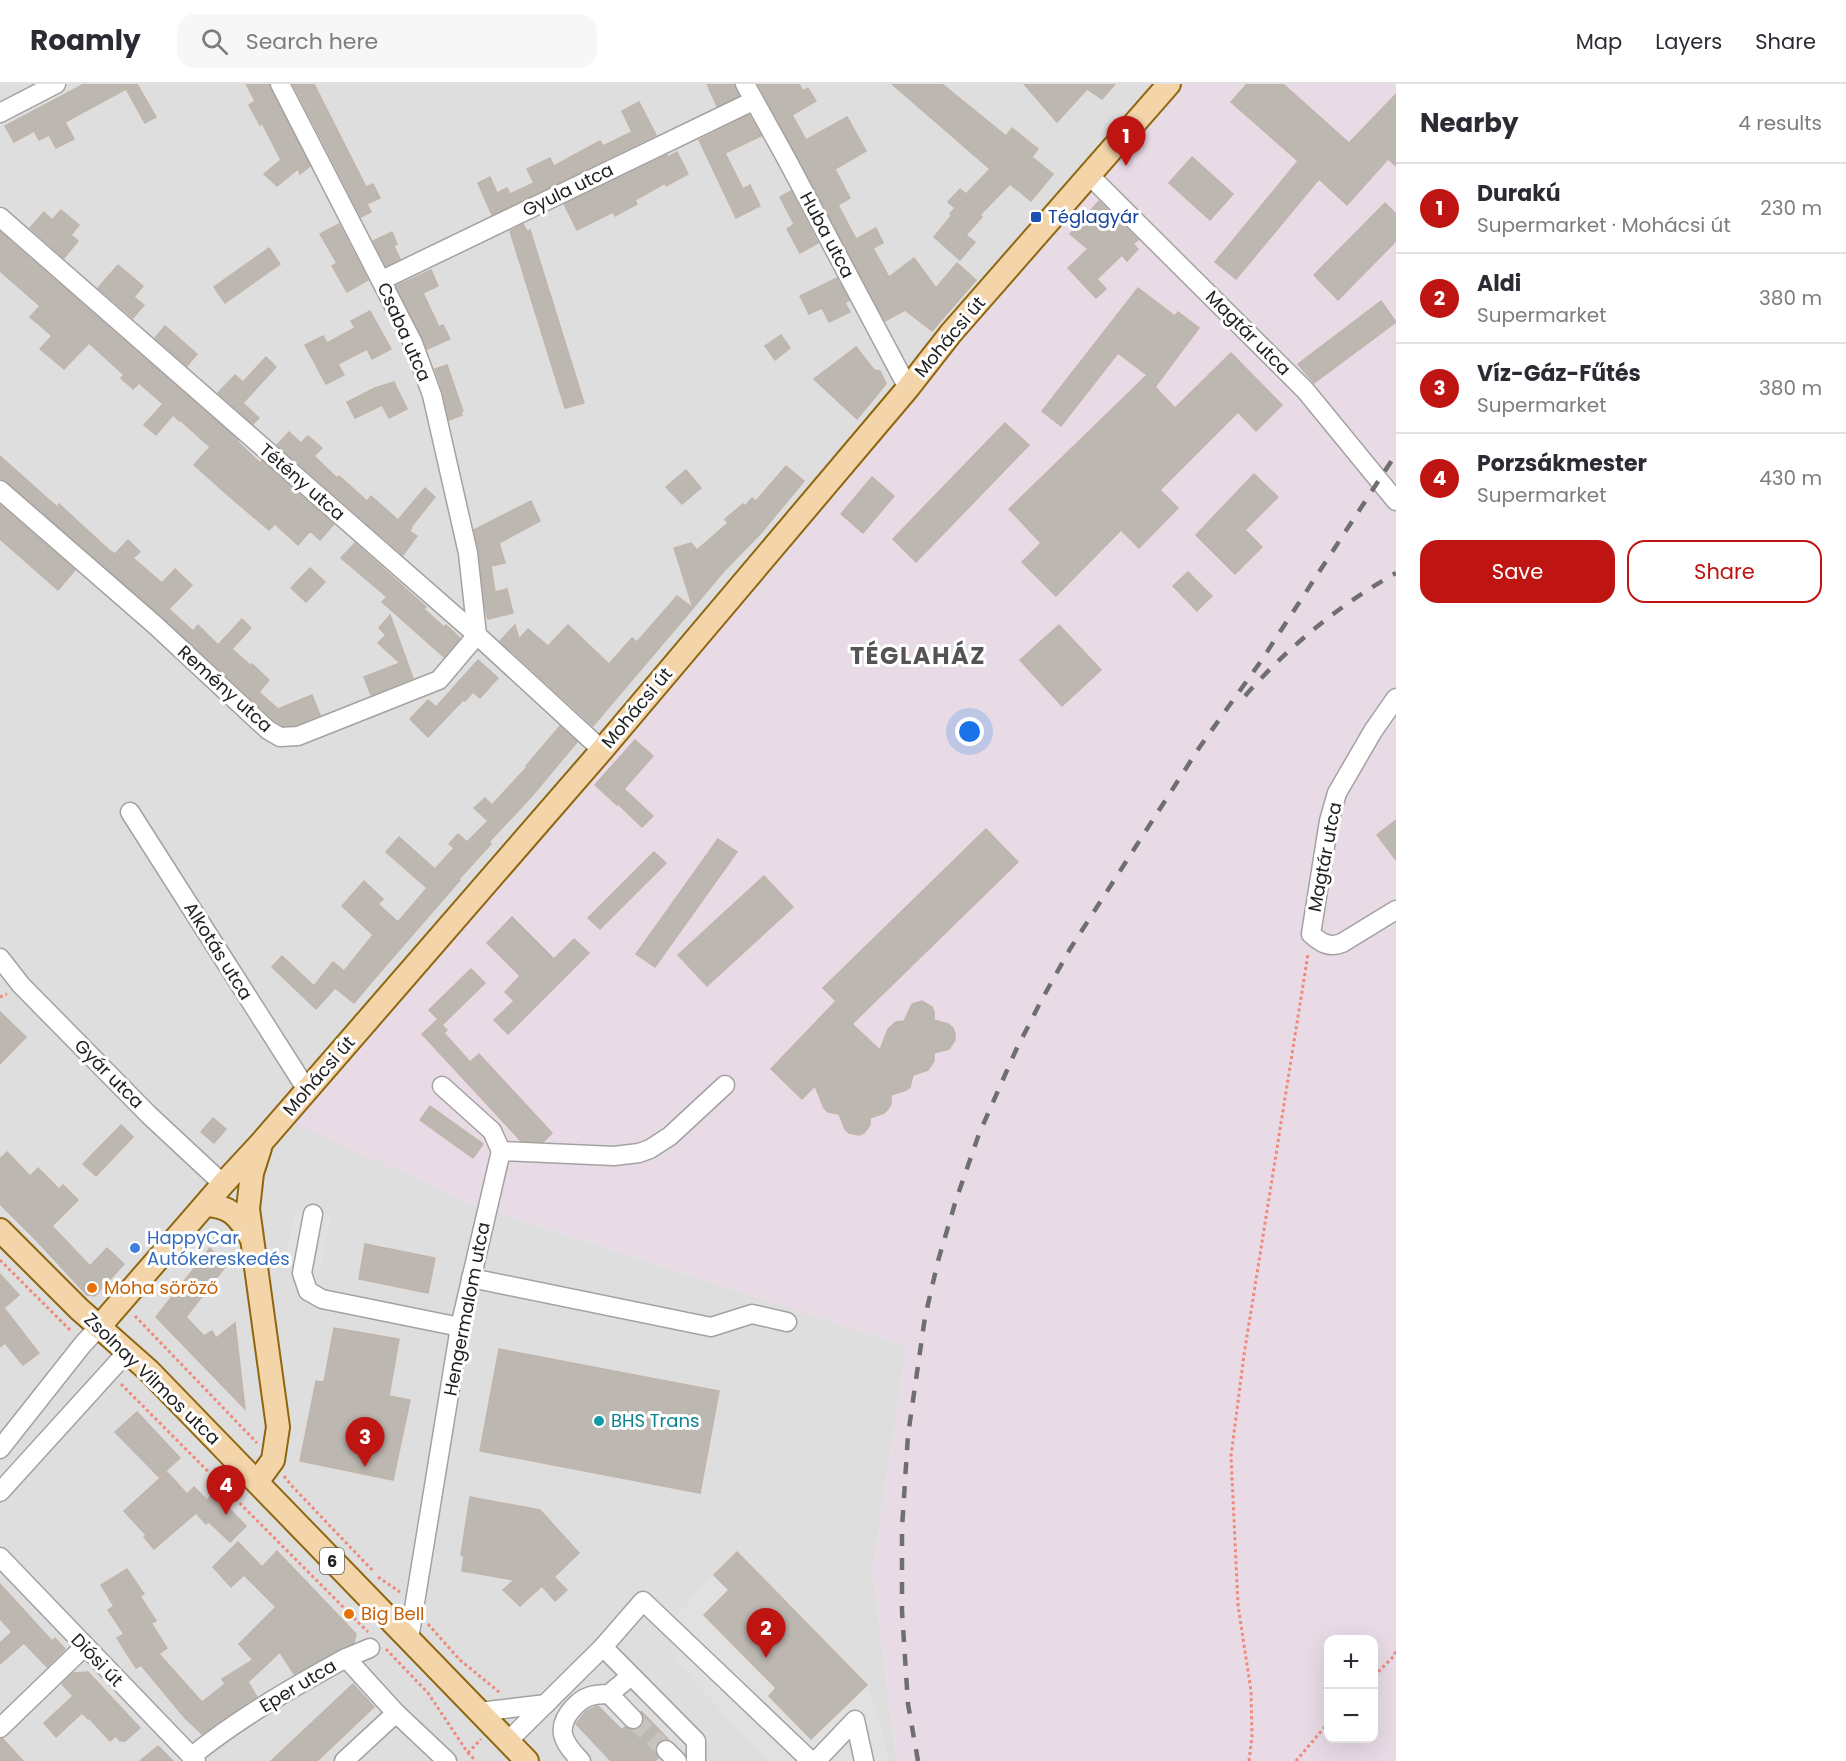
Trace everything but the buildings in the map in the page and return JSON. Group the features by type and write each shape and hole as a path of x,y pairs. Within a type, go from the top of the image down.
{"main road":[{"name":"Mohácsi út","path":"99,1327 602,750 908,388 951,333 1169,84"},
{"path":"257,1482 273,1460 278,1427 248,1209 252,1173 261,1143"},
{"path":"205,1205 218,1206 231,1211 240,1219 251,1237"},
{"name":"Zsolnay Vilmos utca","path":"0,1230 99,1327 149,1371 527,1761"}],"street":[{"path":"0,114 56,84"},
{"name":"Csaba utca","path":"280,84 413,343 432,395 468,553 477,635"},
{"name":"Huba utca","path":"745,84 908,388"},
{"name":"Gyula utca","path":"382,280 753,101"},
{"name":"Magtár utca","path":"1089,175 1305,390 1396,501"},
{"name":"Tétény utca","path":"0,217 477,635 602,750"},
{"name":"Remény utca","path":"0,490 155,625 268,730 280,737 298,736 439,680 477,635"},
{"name":"Magtár utca","path":"1396,698 1373,731 1337,793 1329,821 1311,934 1319,941 1334,946 1396,910"},
{"name":"Alkotás utca","path":"130,812 306,1090"},
{"name":"Gyár utca","path":"0,958 21,985 149,1115 223,1184"},
{"path":"441,1086 492,1131 501,1151 626,1155 650,1149 670,1136 725,1085"},
{"name":"Hengermalom utca","path":"409,1639 460,1327 501,1151"},
{"path":"313,1214 302,1273 308,1291 322,1299 460,1327"},
{"path":"471,1278 711,1327 752,1314 787,1322"},
{"path":"0,1449 99,1327"},
{"path":"0,1492 128,1352"},
{"name":"Diósi út","path":"0,1557 194,1759"},
{"path":"508,1741 603,1647 643,1601 811,1761"},
{"path":"346,1658 375,1644"},
{"path":"0,1728 84,1647"},
{"path":"603,1647 696,1741 696,1761"},
{"name":"Eper utca","path":"194,1759 234,1726 302,1682 346,1658 396,1713 447,1761"},
{"path":"581,1761 568,1748 563,1735 562,1724 566,1716 582,1698 595,1694 609,1694 631,1676"},
{"path":"609,1694 633,1719"},
{"path":"479,1712 546,1704"},
{"path":"344,1761 396,1713"},
{"path":"816,1761 855,1720 864,1761"}],"path":[{"path":"1249,1761 1252,1736 1251,1691 1238,1605 1231,1456 1244,1355 1311,934"},
{"path":"0,1260 83,1344"},
{"path":"110,1372 375,1644 428,1693 468,1753 476,1761"},
{"path":"1378,1672 1394,1656 1396,1650"},
{"path":"1296,1761 1324,1729"}],"shaded area":[{"path":"0,84 1152,84 280,1116 477,1206 907,1346 873,1570 897,1761 0,1761"},
{"path":"1152,84 1396,84 1396,1761 897,1761 873,1570 907,1346 477,1206 280,1117"},
{"path":"296,1209 331,1216 320,1271 284,1264"},
{"path":"714,1575 729,1590 704,1615 776,1688 769,1696 811,1739 867,1685 879,1717 889,1761 767,1761 673,1658 680,1648 663,1629"}],"tunnel":[{"path":"633,1719 666,1750"}],"railway":[{"path":"918,1761 908,1704 902,1611 902,1528 908,1435 925,1317 938,1261 979,1134 1016,1050 1070,949 1199,748 1261,661 1396,454"},
{"path":"1245,696 1315,628 1354,599 1396,573"}],"place":[{"name":"Durakú","path":"1126,166"},
{"name":"Téglagyár","path":"1036,217"},
{"name":"HappyCar Autókereskedés","path":"135,1248"},
{"name":"Moha söröző","path":"92,1288"},
{"name":"BHS Trans","path":"599,1421"},
{"name":"Víz-Gáz-Fűtés","path":"365,1467"},
{"name":"Porzsákmester","path":"226,1515"},
{"name":"Big Bell","path":"349,1614"},
{"name":"Aldi","path":"766,1658"}],"district":[{"name":"TÉGLAHÁZ","path":"918,656"}]}
